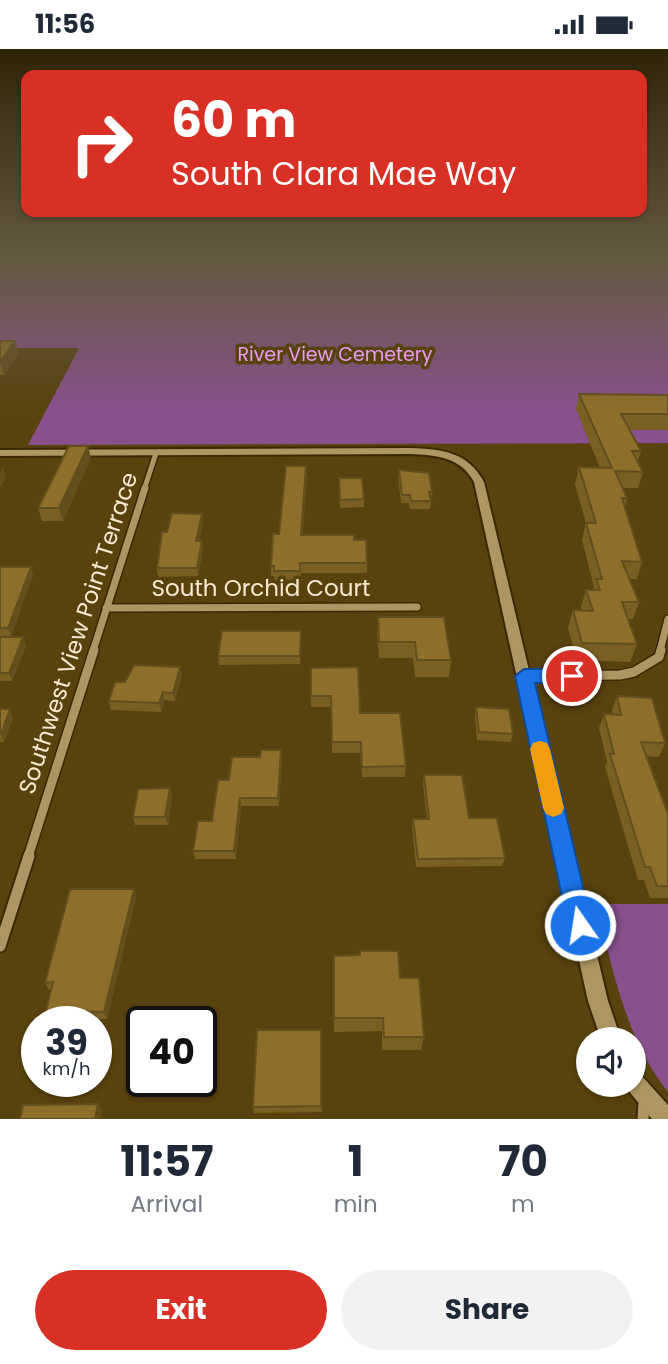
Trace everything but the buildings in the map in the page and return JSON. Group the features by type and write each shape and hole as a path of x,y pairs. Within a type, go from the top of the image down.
{"street":[{"path":"0,453 410,451 458,459 471,468 479,482 598,1002 607,1027"},
{"name":"Southwest View Point Terrace","path":"0,946 156,453"},
{"name":"South Orchid Court","path":"106,608 417,607"},
{"path":"524,676 635,673 659,657 668,619"},
{"path":"640,1099 666,1119"}],"green space":[{"name":"River View Cemetery","path":"0,312 668,312 668,443 28,445 79,348 0,348"},
{"path":"596,904 668,904 668,1092 646,1058 646,1027 631,1027 615,978"}],"slow traffic":[{"path":"540,749 553,808"}],"route":[{"path":"572,676 524,676 580,925"}]}
